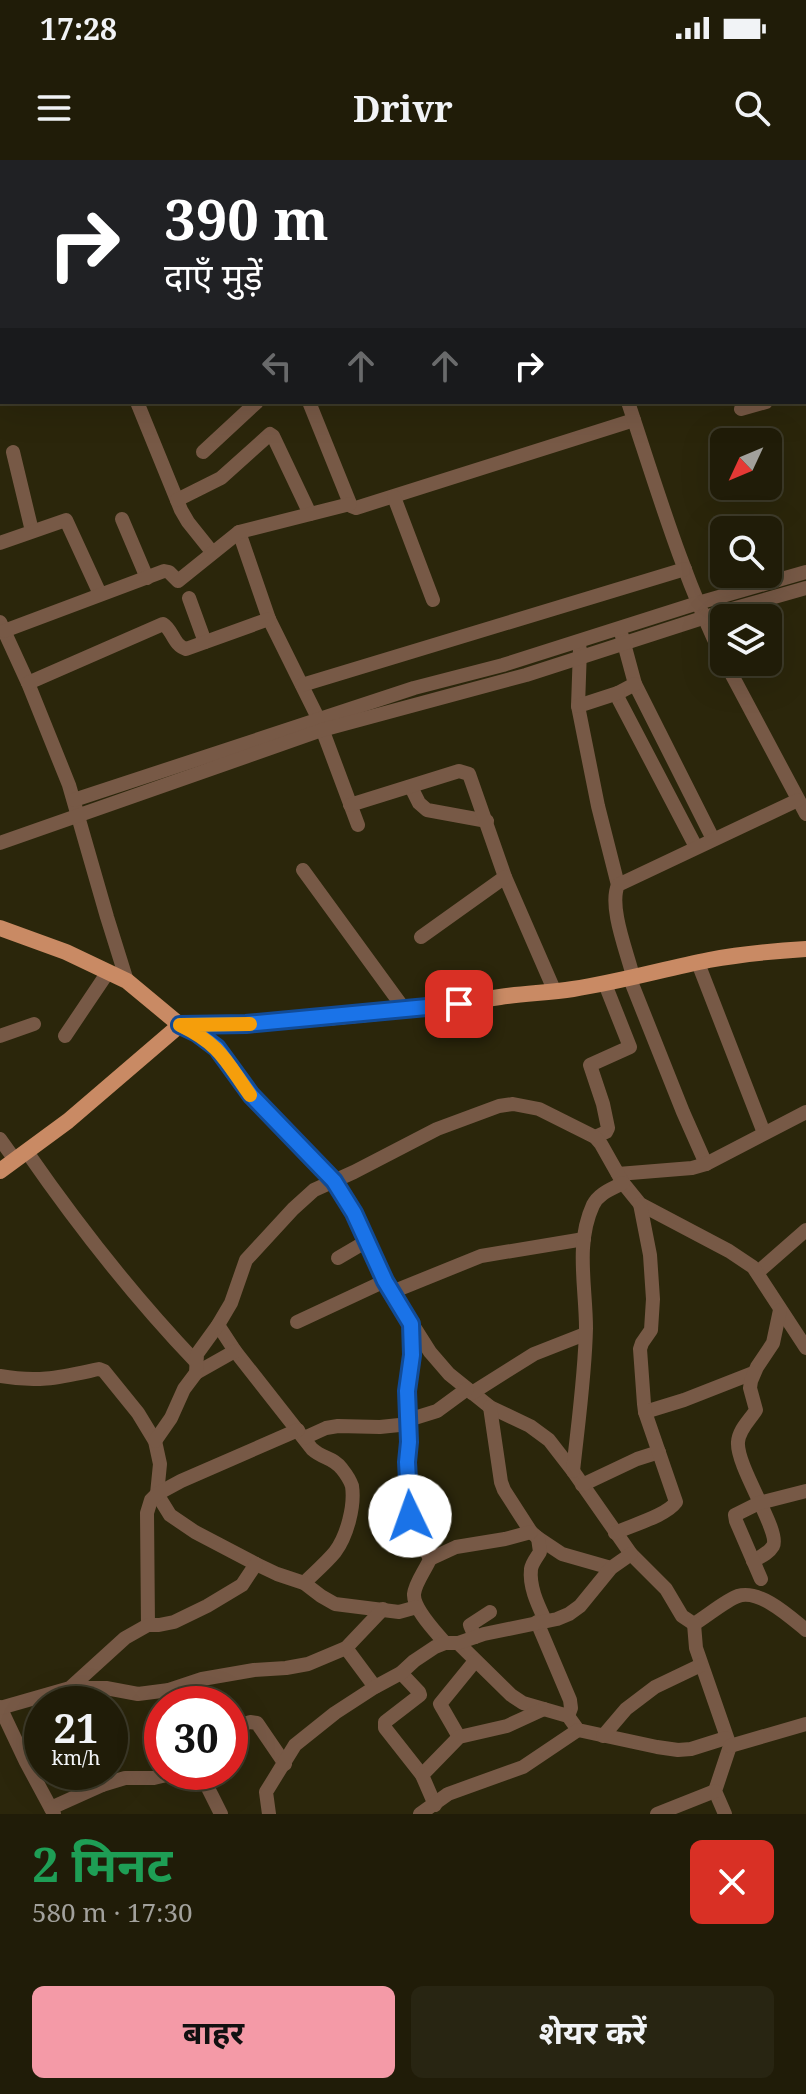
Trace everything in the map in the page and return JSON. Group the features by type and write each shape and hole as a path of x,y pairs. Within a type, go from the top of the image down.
{"main road":[{"path":"0,928 66,952 127,981 180,1025"},
{"path":"0,937 146,997"},
{"path":"548,989 605,984 714,949 806,941"},
{"path":"0,1171 68,1121 180,1025 246,1024 459,1004 740,955 806,949"}],"street":[{"path":"141,404 177,500 188,522 212,552"},
{"path":"203,452 255,404"},
{"path":"310,404 350,504 356,508 634,420"},
{"path":"629,404 685,569 710,631"},
{"path":"741,409 759,404"},
{"path":"177,500 221,478 270,434 310,514"},
{"path":"13,452 32,531"},
{"path":"394,497 433,600"},
{"path":"127,981 74,800 2,626 167,571 178,581 239,532 350,504"},
{"path":"122,519 147,578"},
{"path":"0,543 63,520 68,522 100,594"},
{"path":"239,532 269,619 320,724 358,825"},
{"path":"302,685 685,569"},
{"path":"0,843 414,688 503,665 806,572"},
{"path":"74,800 320,724 526,675 806,588"},
{"path":"189,598 205,642"},
{"path":"28,683 163,624 178,646 186,649 269,619"},
{"path":"620,628 635,684 713,839"},
{"path":"581,639 578,706 618,885 615,898 619,925 631,974 706,1164"},
{"path":"732,676 806,814"},
{"path":"578,706 635,684"},
{"path":"618,693 696,847"},
{"path":"350,805 466,771 472,778 505,877 548,989"},
{"path":"411,787 419,803 427,810 487,821"},
{"path":"618,885 798,800"},
{"path":"303,870 405,1010"},
{"path":"421,937 505,877"},
{"path":"698,963 764,1133"},
{"path":"65,1036 104,978"},
{"path":"605,984 630,1047"},
{"path":"0,1036 34,1024"},
{"path":"180,1025 217,1048 251,1095 334,1181 354,1213 389,1286 430,1352 449,1374 490,1407 530,1426 549,1440 631,1554 666,1589 682,1616 694,1624"},
{"path":"595,1137 608,1128 590,1065 655,1039"},
{"path":"155,1441 171,1418 196,1367 200,1348 218,1325 238,1287 246,1260 314,1190 437,1129 499,1106 513,1104 539,1109 595,1137 640,1204 738,1256 758,1272 780,1310 799,1326 806,1348"},
{"path":"573,1471 585,1334 584,1239 597,1199 621,1179 706,1164 806,1112"},
{"path":"0,1139 21,1156 196,1367"},
{"path":"615,1533 675,1505 645,1412 640,1349 651,1330 652,1279 640,1204"},
{"path":"758,1272 806,1230"},
{"path":"297,1322 389,1286 481,1256 584,1239"},
{"path":"338,1258 367,1241"},
{"path":"753,1561 770,1550 775,1539 738,1446 740,1434 756,1410 750,1386 753,1373 773,1343 780,1310"},
{"path":"411,1324 412,1355 407,1391 410,1516 430,1559"},
{"path":"218,1325 317,1454 333,1459 352,1487 343,1540 304,1583"},
{"path":"148,1625 147,1513 151,1500 157,1494 181,1481 301,1434 338,1426 380,1427 409,1422 437,1411 534,1354 585,1334"},
{"path":"196,1367 235,1351"},
{"path":"0,1376 51,1379 99,1369 104,1371 138,1413 155,1441 160,1464 157,1494 170,1515 256,1564 304,1583 335,1604 399,1612 417,1607"},
{"path":"645,1412 753,1373"},
{"path":"490,1407 501,1482 535,1535 540,1552 531,1567 532,1588 570,1700 568,1716"},
{"path":"582,1485 659,1452"},
{"path":"777,1607 761,1579 735,1518 737,1513 759,1503 806,1491"},
{"path":"611,1568 562,1554 535,1535 456,1547 430,1559 414,1593 417,1607 511,1695 523,1703 568,1716 578,1730 678,1750 806,1724"},
{"path":"269,1814 266,1792 285,1764 290,1750 335,1713 401,1673 435,1647 569,1614 580,1606 611,1568 631,1554"},
{"path":"74,1686 125,1638 148,1625 174,1622 207,1606 242,1585 256,1564"},
{"path":"694,1624 761,1579"},
{"path":"739,1596 759,1598 777,1607 806,1630"},
{"path":"181,1686 202,1679 308,1664 346,1648 383,1609"},
{"path":"475,1637 470,1625 490,1612"},
{"path":"694,1624 696,1648 728,1742 715,1791 725,1814"},
{"path":"346,1648 375,1687"},
{"path":"459,1737 440,1704 475,1661"},
{"path":"603,1736 626,1709 655,1687 701,1665"},
{"path":"401,1673 420,1695 385,1722 385,1728 422,1775 435,1805"},
{"path":"24,1701 0,1708 53,1811 81,1790"},
{"path":"422,1775 459,1737 507,1726 544,1709"},
{"path":"248,1723 257,1723 285,1764"},
{"path":"420,1814 448,1794 523,1767 578,1730"},
{"path":"209,1790 221,1814"},
{"path":"657,1814 715,1791"}],"slow traffic":[{"path":"250,1024 180,1025 217,1048 250,1095"}],"route":[{"path":"410,1516 407,1391 412,1355 411,1324 385,1281 354,1213 334,1181 251,1095 217,1048 180,1025 246,1024 459,1004"}]}
